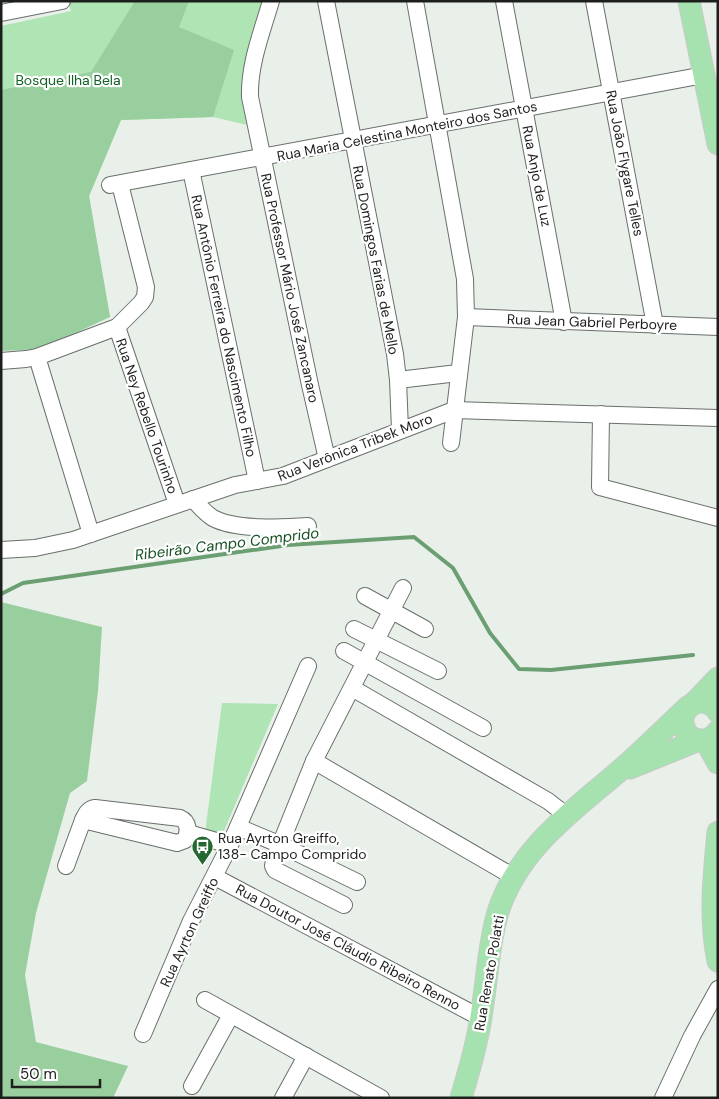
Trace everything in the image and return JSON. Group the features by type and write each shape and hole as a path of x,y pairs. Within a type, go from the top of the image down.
{"main road":[{"path":"689,1 718,144"},
{"name":"Rua Renato Polatti","path":"461,1098 481,1018 494,930 505,894 514,877 538,843 566,815 618,772 692,705 718,678"},
{"path":"718,712 706,703 692,705 682,717 684,730 693,739 707,737 718,762"},
{"name":"Rua Renato Polatti","path":"618,772 707,737"},
{"path":"717,839 713,907 718,961"}],"street":[{"path":"1,13 62,1"},
{"name":"Rua Professor Mário José Zancanaro","path":"271,1 253,65 250,86 252,108 327,459"},
{"name":"Rua Domingos Farias de Mello","path":"326,1 395,354 400,430"},
{"path":"415,1 462,261 466,298 466,317 451,442"},
{"name":"Rua Anjo de Luz","path":"504,1 564,322"},
{"name":"Rua João Flygare Telles","path":"594,1 655,325"},
{"name":"Rua Maria Celestina Monteiro dos Santos","path":"117,327 141,303 146,292 115,185 704,75"},
{"name":"Rua Antônio Ferreira do Nascimento Filho","path":"191,170 257,481"},
{"name":"Rua Jean Gabriel Perboyre","path":"466,317 718,327"},
{"path":"1,361 38,357 117,327"},
{"name":"Rua Ney Rebello Tourinho","path":"117,327 185,502"},
{"path":"38,357 91,534"},
{"path":"398,380 458,373"},
{"name":"Rua Verônica Tribek Moro","path":"1,550 35,548 91,534 235,485 283,476 454,410 718,418"},
{"path":"601,414 600,487 718,518"},
{"path":"185,502 215,519 225,522 274,528 308,526"},
{"path":"344,905 276,870 273,866 274,860 314,761 403,588"},
{"path":"364,596 425,629"},
{"path":"354,629 438,671"},
{"path":"344,651 483,728"},
{"name":"Rua Ayrton Greiffo","path":"143,1034 191,921 230,845 308,666"},
{"path":"352,688 548,801 566,815"},
{"path":"314,761 514,877"},
{"path":"66,866 83,820 90,809 180,818 187,824 188,833 185,840 177,843 83,820"},
{"path":"238,827 357,882"},
{"path":"188,833 230,845"},
{"name":"Rua Doutor José Cláudio Ribeiro Renno","path":"215,877 481,1018"},
{"path":"662,1098 692,1036 718,989"},
{"path":"204,1000 381,1098"},
{"path":"192,1086 232,1015"},
{"path":"283,1098 306,1056"}],"green space":[{"name":"Bosque Ilha Bela","path":"68,1 263,1 243,71 247,125 213,117 121,120 89,196 110,317 1,351 1,26 71,11"},
{"name":"Bosque Ilha Bela","path":"135,1 189,1 179,27 234,50 213,117 121,120 89,196 110,317 41,349 1,351 1,90 91,72"},
{"path":"1,602 102,627 98,691 87,781 70,793 36,913 25,975 36,1042 128,1066 113,1098 1,1098"},
{"path":"222,703 278,704 221,838 205,833"}],"waterway":[{"name":"Ribeirão Campo Comprido","path":"1,594 23,583 288,545 414,537 453,568 490,633 519,669 551,670 693,655"}],"place":[{"name":"Rua Ayrton Greiffo, 138- Campo Comprido","path":"202,865"}]}
